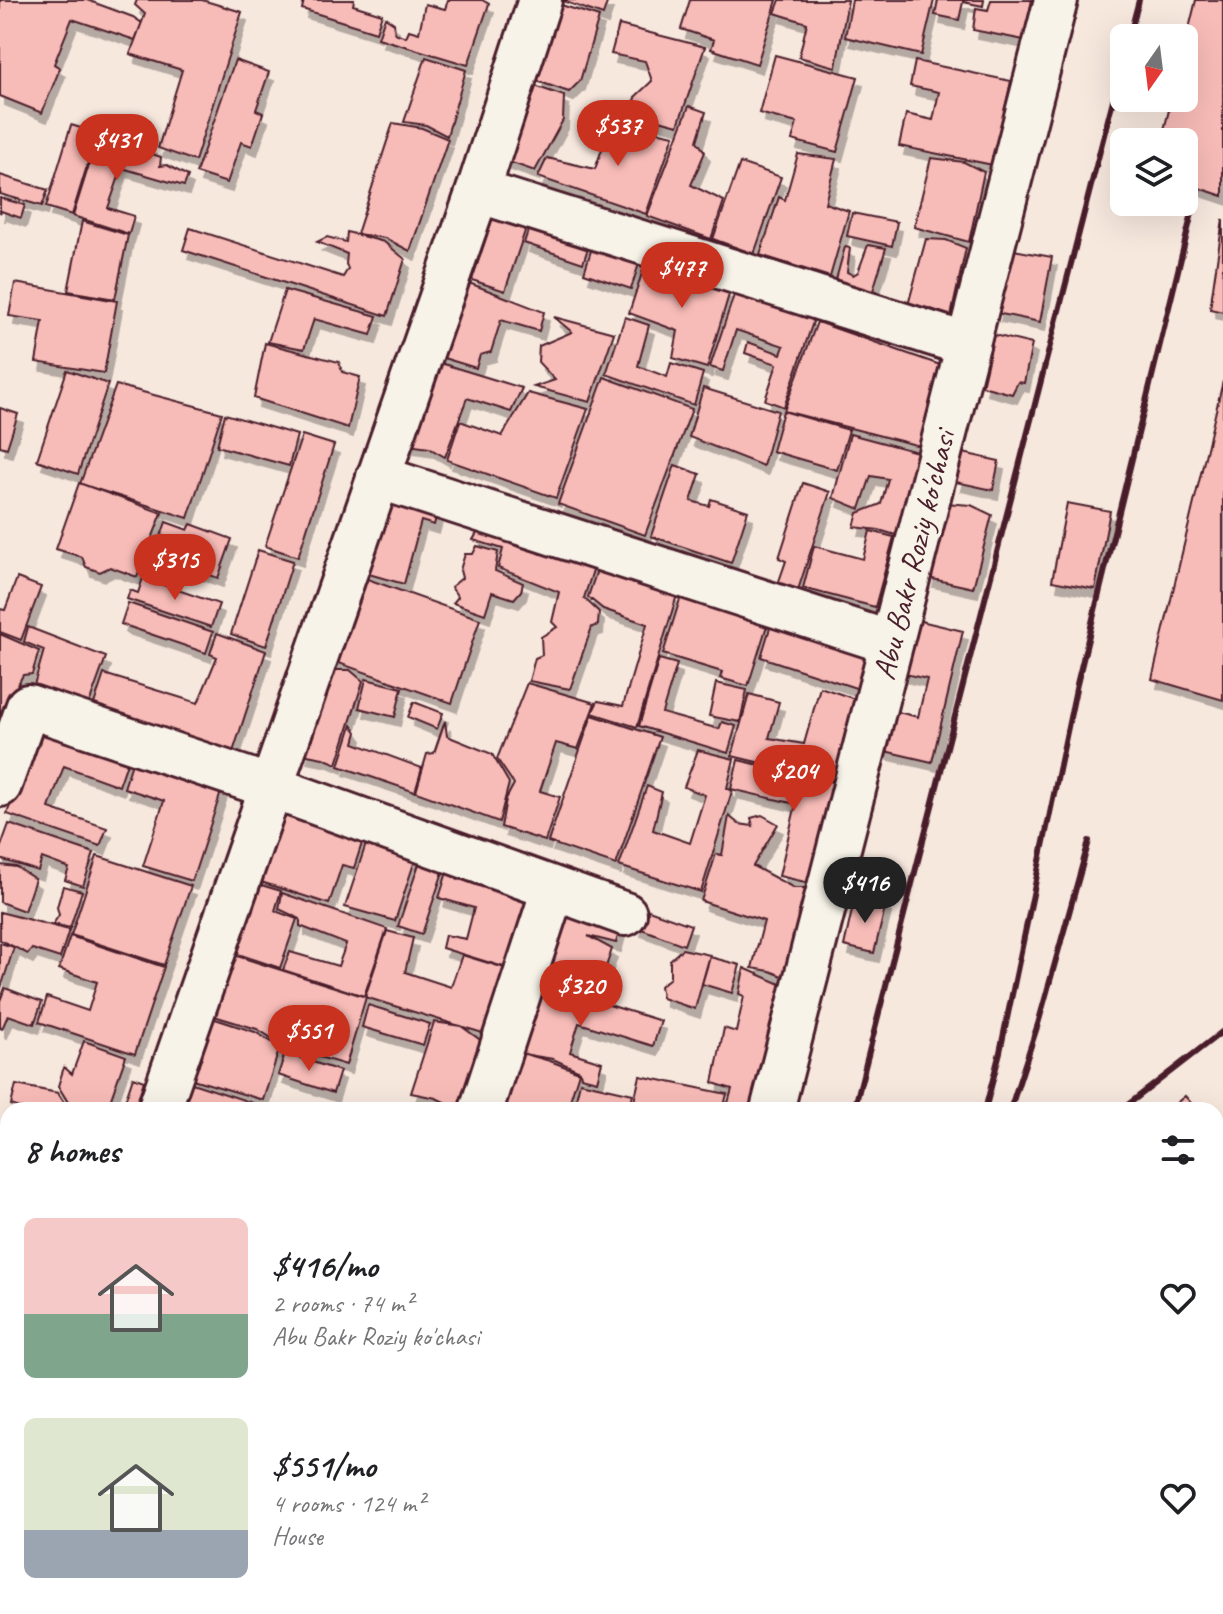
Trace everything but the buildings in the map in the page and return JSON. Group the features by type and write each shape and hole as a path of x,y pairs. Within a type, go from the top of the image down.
{"street":[{"path":"162,1102 478,191 540,0"},
{"name":"Abu Bakr Roziy ko'chasi","path":"774,1102 1056,0"},
{"path":"478,191 968,345"},
{"path":"378,477 891,643"},
{"path":"0,785 28,706 271,787 625,914"},
{"path":"484,1102 553,890"}],"railway":[{"path":"1133,24 1139,0"},
{"path":"856,1102 1110,112"},
{"path":"987,1102 1077,684 1191,216"},
{"path":"1013,1102 1038,1024 1089,841"},
{"path":"1131,1102 1223,1031"}]}
